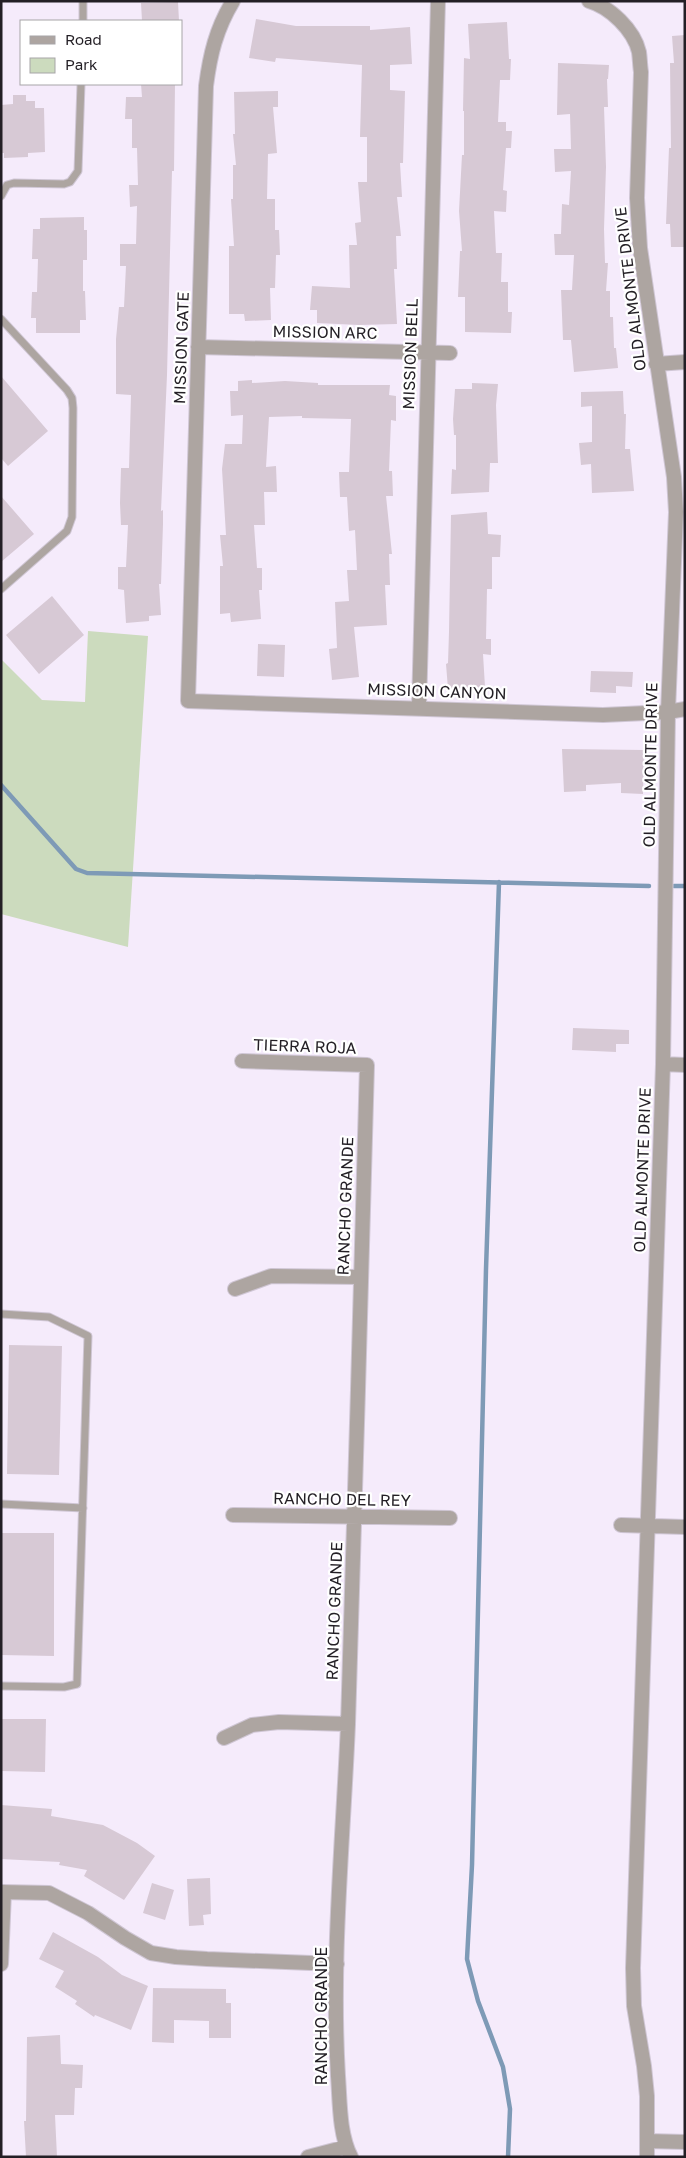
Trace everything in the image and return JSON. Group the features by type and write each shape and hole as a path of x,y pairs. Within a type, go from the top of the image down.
{"street":[{"name":"MISSION GATE","path":"188,701 206,86 209,58 214,38 223,17 233,1"},
{"name":"MISSION BELL","path":"418,707 438,1"},
{"name":"OLD ALMONTE DRIVE","path":"588,1 598,4 614,15 632,34 639,51 641,72 637,198 639,240 674,477 676,512 668,712 663,1064 633,1968 634,2006 647,2096 647,2157"},
{"name":"MISSION ARC","path":"198,346 450,353"},
{"path":"656,364 685,362"},
{"name":"MISSION CANYON","path":"188,701 418,707 603,715 668,712 685,709"},
{"name":"TIERRA ROJA","path":"242,1061 367,1065"},
{"path":"663,1064 685,1065"},
{"name":"RANCHO GRANDE","path":"348,2152 340,2102 337,2052 337,1964 348,1724 367,1065"},
{"path":"236,1289 271,1276 360,1277"},
{"name":"RANCHO DEL REY","path":"233,1515 450,1518"},
{"path":"621,1524 685,1527"},
{"path":"224,1738 252,1725 270,1723 348,1724"},
{"path":"1,1964 2,1892 48,1893 88,1913 125,1938 151,1952 191,1958 337,1964"},
{"path":"648,2141 685,2142"},
{"path":"308,2157 348,2152"}],"lane":[{"path":"83,1 83,20"},
{"path":"1,196 8,186 14,184 64,184 74,178 78,171 80,85"},
{"path":"1,319 67,390 73,408 72,517 70,525 67,532 1,589"},
{"path":"1,1314 49,1317 88,1336 77,1684 64,1687 1,1686"},
{"path":"1,1504 83,1508"}],"green space":[{"path":"88,631 148,636 128,947 1,914 1,659 42,700 85,702"}],"building":[{"path":"178,2 179,20 142,20 141,3"},
{"path":"256,19 296,26 370,26 370,30 410,27 412,64 390,65 390,90 405,91 403,163 400,163 402,197 397,197 401,236 396,236 397,269 394,269 397,324 317,323 317,310 310,310 312,286 350,288 349,245 357,245 355,223 361,222 358,182 367,182 367,137 360,137 362,65 276,58 275,62 249,58"},
{"path":"507,22 509,59 511,59 510,80 500,80 498,122 506,122 506,131 512,131 511,148 506,148 503,190 507,191 506,212 494,211 496,253 502,253 501,282 508,282 508,312 512,312 511,333 465,332 465,297 458,297 460,251 462,251 459,211 462,155 464,155 464,58 470,59 468,24"},
{"path":"685,35 685,247 671,247 670,224 666,224 669,148 671,148 670,63 674,63 672,36"},
{"path":"558,63 609,65 607,79 608,107 604,107 606,167 605,263 608,263 606,291 610,291 610,317 613,317 614,348 616,348 618,368 574,372 571,340 563,340 561,290 572,290 574,255 555,255 554,234 561,234 562,204 569,205 571,171 555,172 554,149 571,149 570,114 557,115"},
{"path":"141,85 175,85 174,171 172,171 167,375 161,511 163,510 163,524 161,584 159,584 161,615 149,616 149,621 126,623 124,590 118,589 118,567 126,567 128,525 121,525 121,468 129,468 131,395 116,394 116,339 119,307 124,307 126,266 120,266 120,244 136,244 137,206 130,207 129,185 138,185 137,148 132,148 132,119 125,119 126,97 142,97"},
{"path":"278,91 278,107 273,107 277,153 268,154 267,199 275,199 275,230 279,230 280,255 276,255 275,288 270,288 271,320 245,321 244,314 229,314 229,246 234,246 231,199 233,199 233,165 236,165 233,134 235,134 234,92"},
{"path":"13,95 26,95 26,101 35,101 35,108 44,108 45,152 28,153 28,157 4,158 4,153 1,153 1,105 13,104"},
{"path":"84,217 84,230 87,230 87,260 83,260 83,291 85,291 86,320 80,320 80,333 36,333 36,318 31,318 32,292 37,292 38,259 32,259 33,229 40,229 40,218"},
{"path":"1,376 48,431 8,466 1,458"},
{"path":"252,380 252,383 285,381 318,383 318,385 390,385 389,395 396,396 396,421 391,420 389,471 392,471 393,496 386,496 392,554 389,554 390,585 385,585 387,625 354,627 359,677 332,680 329,649 337,648 335,602 349,601 347,570 357,570 355,530 349,531 347,497 340,497 339,472 349,472 351,419 302,418 302,416 269,417 266,467 276,466 277,492 264,492 265,525 254,525 257,568 262,568 262,590 259,590 261,619 231,622 230,613 220,614 220,566 223,566 220,535 226,535 222,469 225,444 242,444 243,415 231,416 230,391 238,391 238,381"},
{"path":"472,383 498,384 496,405 498,463 490,463 489,492 451,494 452,469 456,470 456,435 454,435 453,419 455,389 472,389"},
{"path":"623,391 624,414 626,414 625,449 630,449 634,491 592,493 591,464 581,465 579,443 592,442 592,406 581,407 581,392"},
{"path":"1,496 34,534 1,562"},
{"path":"487,512 488,534 501,535 500,557 492,557 492,589 487,589 486,639 491,639 491,655 483,654 485,687 448,689 446,664 448,663 451,515"},
{"path":"52,596 84,635 39,674 6,635"},
{"path":"258,644 285,645 284,677 257,676"},
{"path":"591,671 633,672 632,687 616,686 616,693 590,692"},
{"path":"562,749 644,750 643,794 621,793 621,783 586,785 586,791 564,792"},
{"path":"573,1028 629,1030 629,1044 616,1044 616,1052 572,1050"},
{"path":"9,1345 62,1346 59,1475 7,1474"},
{"path":"2,1533 54,1533 54,1656 1,1655"},
{"path":"1,1719 46,1719 45,1772 1,1771"},
{"path":"1,1805 52,1809 51,1816 103,1825 137,1843 155,1856 124,1900 84,1876 87,1870 59,1865 60,1862 1,1859"},
{"path":"210,1878 211,1914 203,1915 204,1925 189,1926 187,1879"},
{"path":"152,1883 174,1890 165,1920 143,1913"},
{"path":"53,1932 98,1957 122,1975 148,1986 131,2030 95,2015 94,2017 75,2004 77,2001 55,1987 64,1971 39,1959"},
{"path":"153,1988 226,1989 226,2003 231,2003 231,2038 209,2038 209,2021 174,2020 174,2043 152,2042"},
{"path":"60,2035 61,2064 83,2065 82,2088 75,2088 74,2115 55,2115 57,2157 26,2157 24,2121 26,2121 27,2037"}],"waterway":[{"path":"1,785 76,869 87,873 649,886"},
{"path":"499,882 486,1269 472,1865 467,1959 478,2001 503,2067 510,2109 508,2157"},
{"path":"674,886 685,886"}]}
